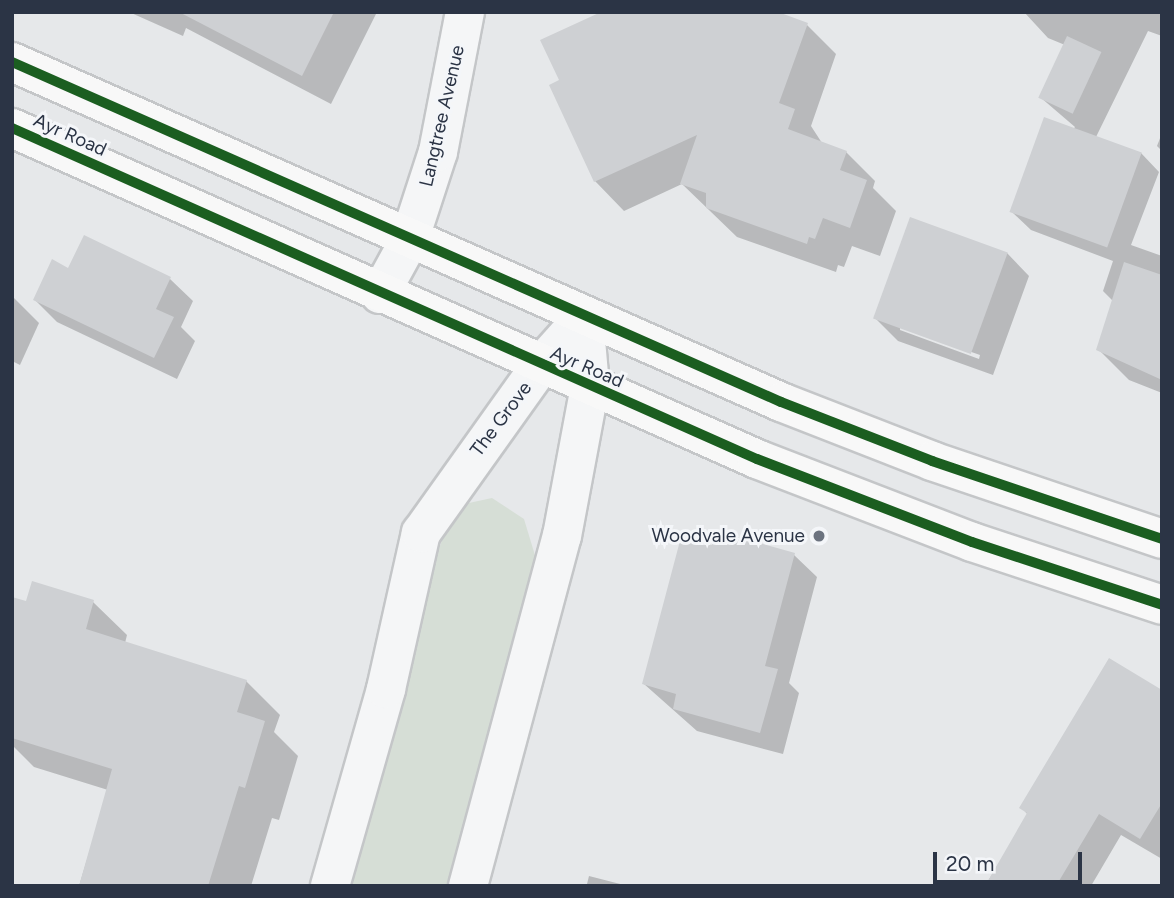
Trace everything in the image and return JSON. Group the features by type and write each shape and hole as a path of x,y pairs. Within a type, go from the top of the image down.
{"main road":[{"path":"12,62 584,317 932,461 1162,539"},
{"name":"Ayr Road","path":"12,128 540,366 854,498 1162,605"}],"street":[{"name":"Langtree Avenue","path":"380,294 409,241 438,152 465,12"},
{"name":"The Grove","path":"330,886 386,689 421,533 540,366 584,317"},
{"path":"468,886 562,536 590,386 584,317"}],"shaded area":[{"path":"492,498 524,519 537,562 451,886 349,886 430,572 455,506"}],"building":[{"path":"179,12 334,12 302,76"},
{"path":"601,12 778,12 808,23 779,103 795,109 788,129 847,151 840,170 867,180 850,228 823,218 815,239 809,237 807,244 706,208 706,193 680,184 697,135 594,182 549,85 559,80 540,40"},
{"path":"1067,36 1101,52 1073,114 1038,98"},
{"path":"1044,117 1142,153 1107,247 1009,212"},
{"path":"910,217 1008,253 971,354 873,318"},
{"path":"84,235 171,277 156,309 174,317 154,358 33,300 52,259 68,268"},
{"path":"1124,262 1162,275 1162,380 1096,350"},
{"path":"716,531 795,553 765,666 778,669 760,733 673,709 676,694 642,684 681,537 712,545"},
{"path":"32,581 94,600 86,629 247,680 237,712 265,721 245,788 239,786 208,886 79,886 112,769 12,738 12,597 26,601"},
{"path":"1109,658 1162,690 1162,803 1140,839 1099,814 1056,886 985,886 1027,813 1019,808"}],"cycle path":[{"path":"12,62 781,402 932,461 1162,539"},
{"path":"12,128 757,459 972,542 1162,605"}],"place":[{"name":"Woodvale Avenue","path":"819,536"}]}
